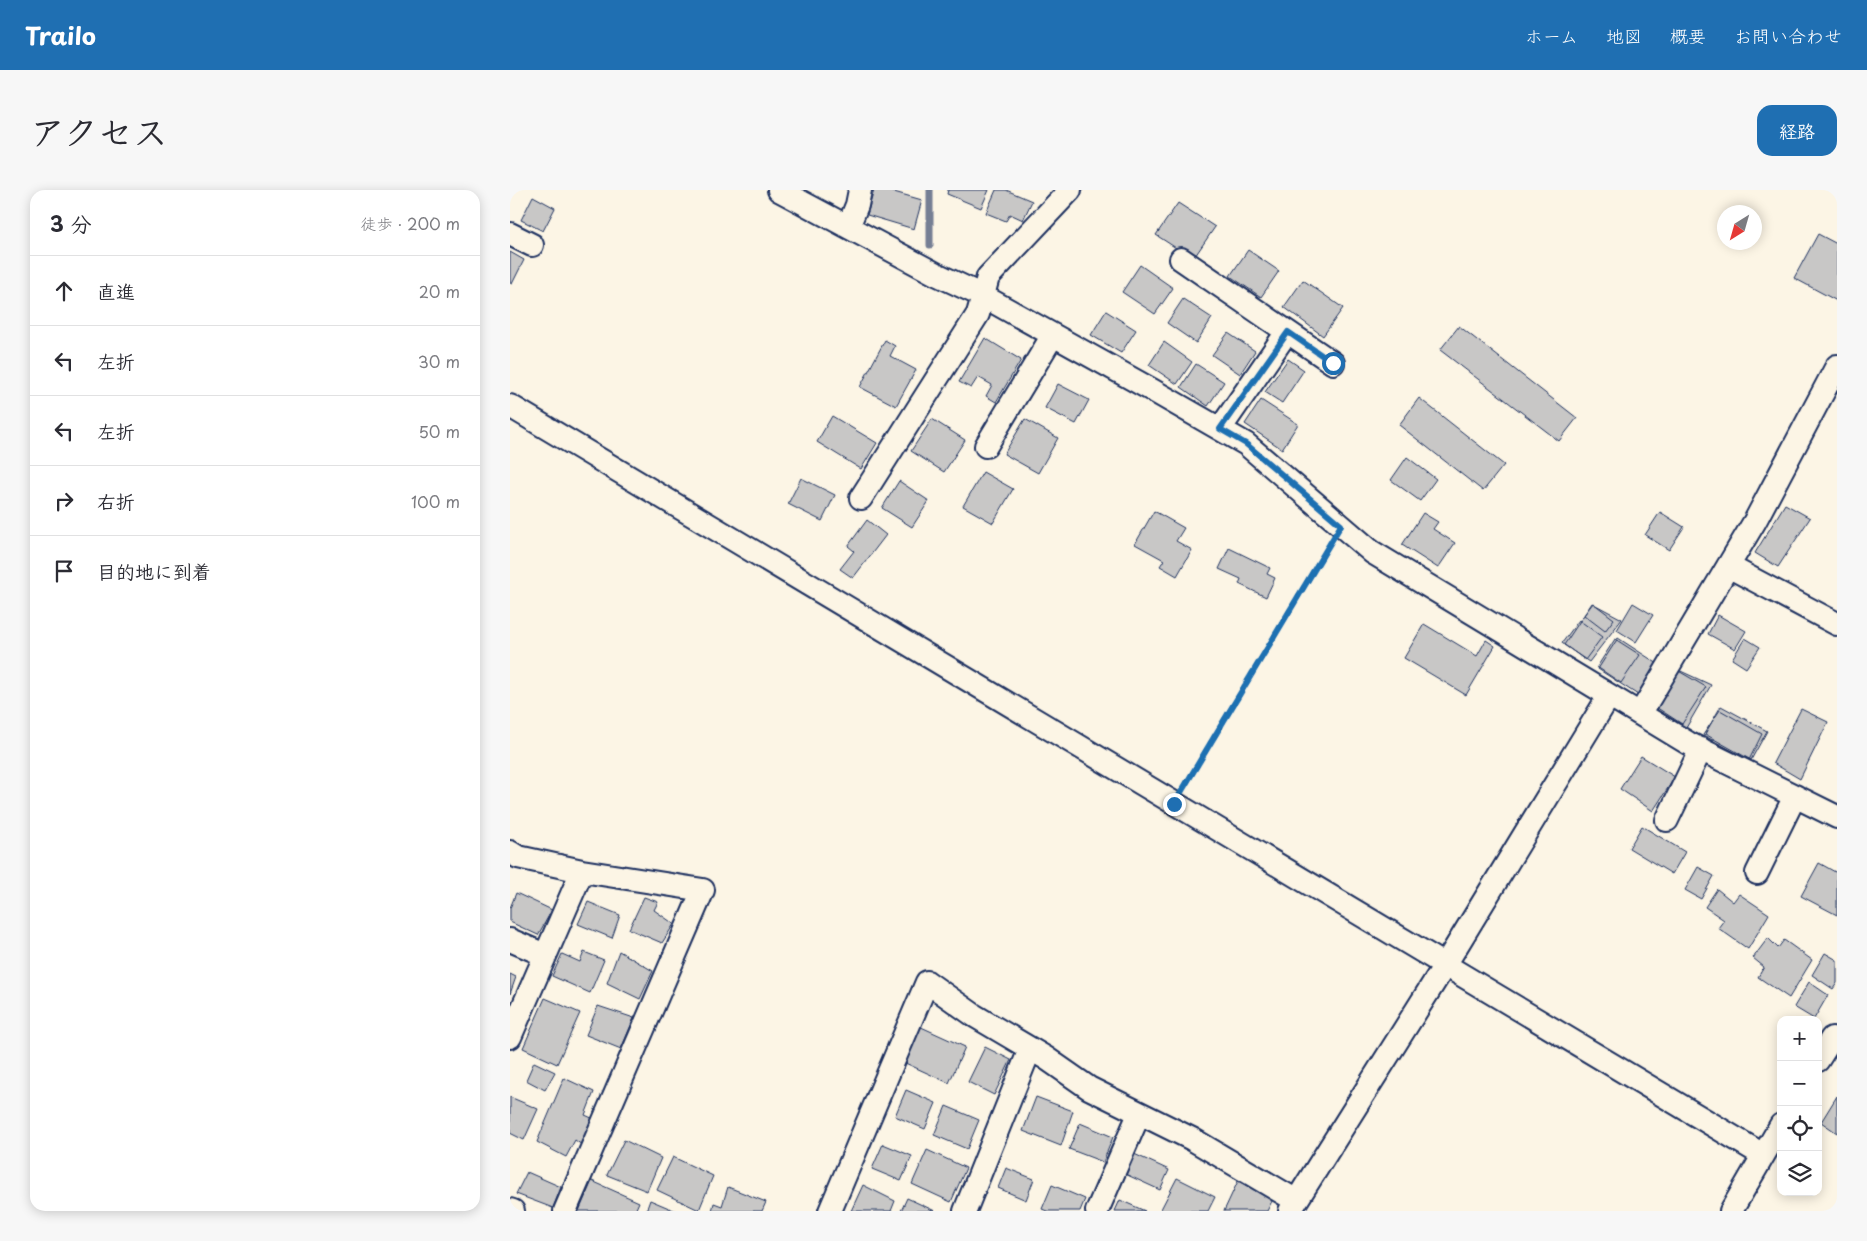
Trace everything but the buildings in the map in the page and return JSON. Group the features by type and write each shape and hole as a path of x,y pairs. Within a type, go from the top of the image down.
{"street":[{"path":"779,190 1053,334 1246,444 1372,552 1609,696 1701,749 1837,817"},
{"path":"848,227 857,205 860,190"},
{"path":"861,498 978,314 988,277 1070,190"},
{"path":"510,234 532,245"},
{"path":"1181,259 1333,363"},
{"path":"1220,429 1288,332"},
{"path":"986,446 1053,334"},
{"path":"1640,714 1755,521 1837,366"},
{"path":"510,406 1763,1155"},
{"path":"1728,566 1837,624"},
{"path":"830,1211 927,982 975,1016 1030,1048 1089,1088 1192,1140 1293,1206 1445,965 1609,696"},
{"path":"1667,820 1701,749"},
{"path":"1757,873 1795,796"},
{"path":"510,852 518,856 582,871 703,890 565,1211"},
{"path":"510,1037 582,871"},
{"path":"510,940 545,955"},
{"path":"1822,1054 1832,1038 1837,1040"},
{"path":"965,1211 1030,1048"},
{"path":"1097,1211 1139,1114"},
{"path":"1731,1211 1777,1132"}],"path":[{"path":"1174,804 1341,525"}],"waterway":[{"path":"930,190 930,245"}],"route":[{"path":"1174,804 1341,525 1246,444 1220,429 1288,332 1333,363"}]}
